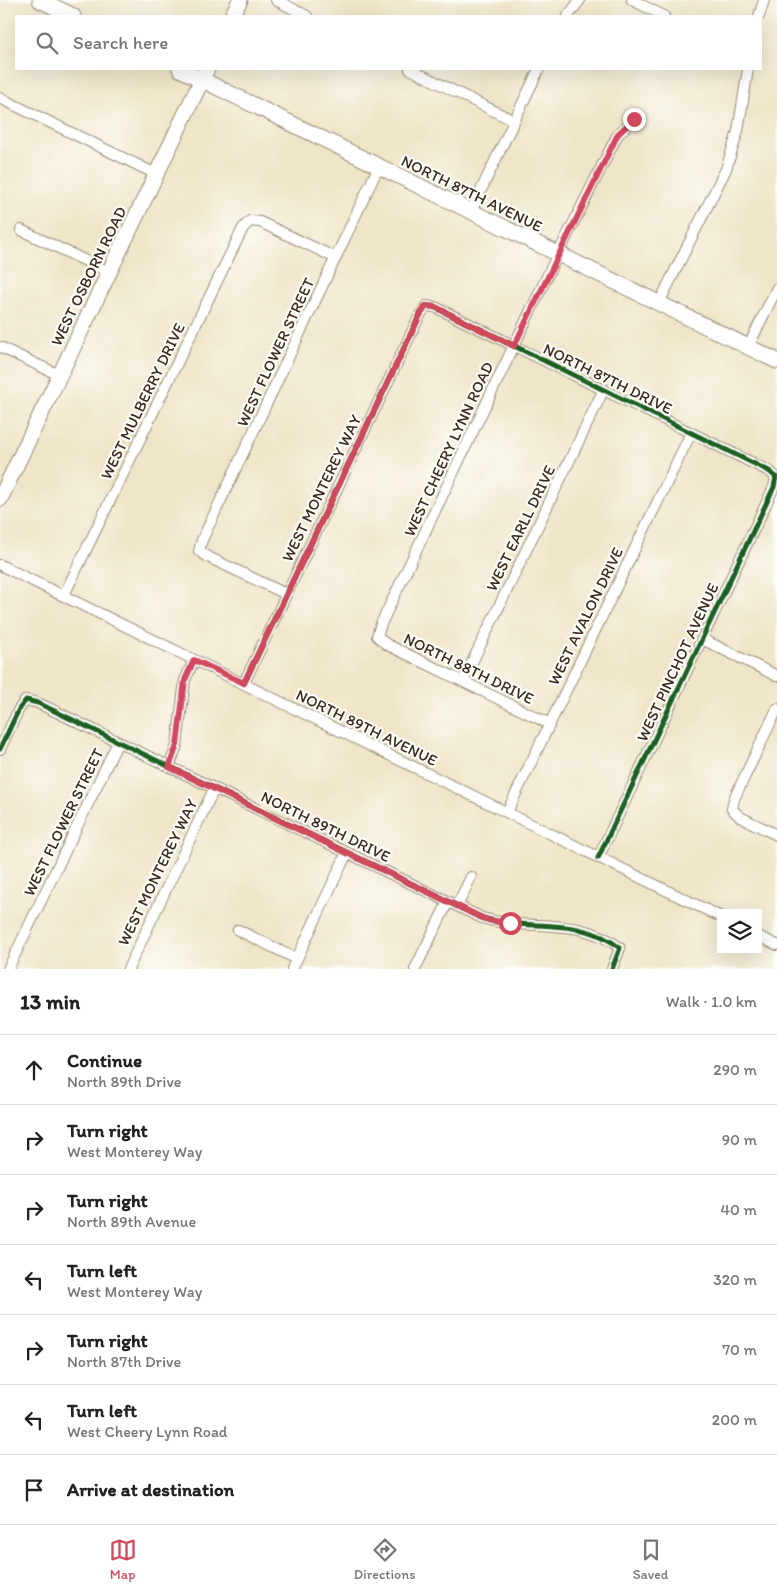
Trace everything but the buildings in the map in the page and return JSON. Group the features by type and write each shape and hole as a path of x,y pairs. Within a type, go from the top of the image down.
{"street":[{"path":"40,0 71,15"},
{"path":"232,15 240,0"},
{"path":"276,0 305,15"},
{"path":"569,15 580,0"},
{"path":"632,0 662,15"},
{"path":"760,15 764,0"},
{"name":"NORTH 87TH AVENUE","path":"185,70 204,74 379,166 777,361"},
{"path":"412,70 514,121"},
{"path":"471,211 539,70"},
{"path":"659,303 726,169 738,131 748,70"},
{"name":"WEST OSBORN ROAD","path":"0,499 204,74"},
{"path":"0,98 156,174"},
{"name":"WEST CHEERY LYNN ROAD","path":"377,636 381,624 558,254 618,134 634,119"},
{"name":"WEST FLOWER STREET","path":"286,594 199,551 202,540 379,166"},
{"name":"WEST MULBERRY DRIVE","path":"64,595 243,228 250,221 260,222 336,258"},
{"path":"22,230 109,272"},
{"path":"748,347 777,288"},
{"name":"NORTH 87TH DRIVE","path":"426,306 435,307 604,389 769,471 776,477"},
{"name":"WEST MONTEREY WAY","path":"244,683 426,306"},
{"path":"0,346 59,375"},
{"name":"WEST EARLL DRIVE","path":"463,681 604,389"},
{"name":"WEST AVALON DRIVE","path":"507,812 691,432"},
{"name":"WEST PINCHOT AVENUE","path":"598,858 774,488 776,477"},
{"name":"NORTH 89TH AVENUE","path":"0,565 717,915"},
{"name":"NORTH 88TH DRIVE","path":"377,636 386,644 550,724"},
{"path":"702,639 777,676"},
{"path":"169,767 177,745 185,680 194,660"},
{"name":"NORTH 89TH DRIVE","path":"0,749 19,709 26,700 38,703 452,904 492,921 587,930 610,940 620,948 612,969"},
{"path":"777,709 734,799 732,809 740,817 777,835"},
{"name":"WEST FLOWER STREET","path":"8,969 118,742"},
{"name":"WEST MONTEREY WAY","path":"128,969 214,789"},
{"path":"292,969 347,853"},
{"path":"416,969 452,904 471,877"},
{"path":"238,930 297,959"},
{"path":"762,938 777,945"}],"cycle path":[{"path":"244,683 426,306 435,307 769,471 776,477 774,487 598,858"},
{"path":"0,749 19,709 26,700 38,703 482,918 499,922 571,928 588,931 604,938 620,948 612,969"}],"route":[{"path":"510,923 482,918 169,767 177,745 185,680 194,660 244,683 426,306 435,307 514,346 618,134 634,119"}]}
